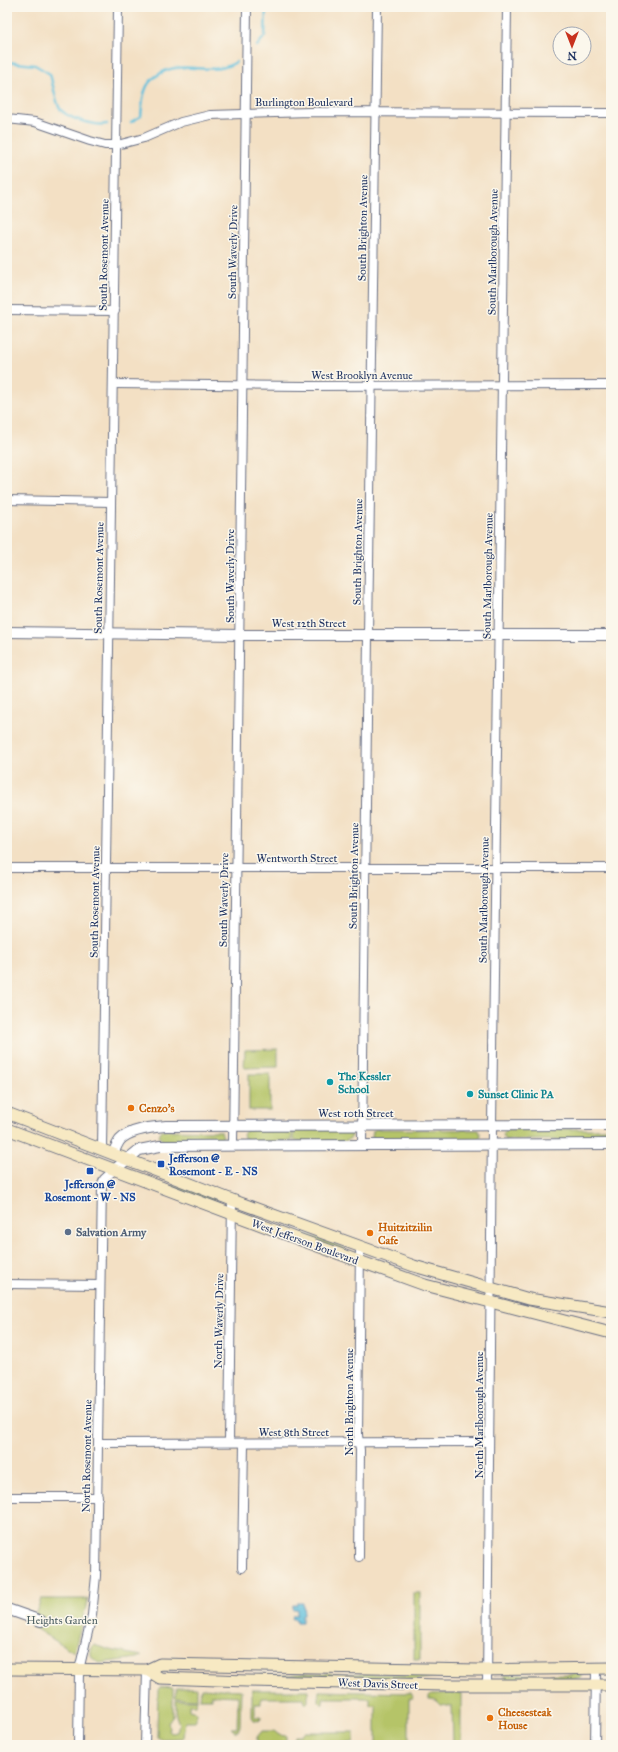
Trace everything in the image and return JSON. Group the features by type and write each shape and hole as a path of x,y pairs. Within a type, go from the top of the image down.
{"main road":[{"name":"West Jefferson Boulevard","path":"7,1113 232,1200 414,1266 538,1301 582,1306 611,1312"},
{"name":"West Jefferson Boulevard","path":"7,1129 425,1285 611,1333"},
{"name":"West Davis Street","path":"7,1669 147,1670 160,1664 488,1670 611,1668"},
{"name":"West Davis Street","path":"147,1670 160,1678 247,1681 488,1686 611,1685"}],"street":[{"name":"South Rosemont Avenue","path":"102,1150 114,384 118,7"},
{"name":"South Waverly Drive","path":"233,1146 232,1126 240,635 247,7"},
{"name":"South Brighton Avenue","path":"362,1145 377,7"},
{"name":"South Marlborough Avenue","path":"492,1145 507,7"},
{"name":"Burlington Boulevard","path":"7,119 35,122 90,141 106,145 116,145 144,138 194,118 210,115 246,113 611,113"},
{"path":"7,310 114,311"},
{"name":"West Brooklyn Avenue","path":"114,384 372,386 611,385"},
{"path":"7,500 111,502"},
{"name":"West 12th Street","path":"7,632 240,635 611,635"},
{"name":"Wentworth Street","path":"7,868 611,868"},
{"name":"West 10th Street","path":"113,1154 122,1138 142,1130 166,1126 611,1125"},
{"path":"114,1170 139,1150 146,1148 233,1146 611,1144"},
{"name":"North Marlborough Avenue","path":"488,1686 492,1145"},
{"name":"North Rosemont Avenue","path":"78,1745 79,1670 94,1604 98,1497 102,1184 104,1179 114,1170"},
{"name":"North Waverly Drive","path":"228,1442 232,1200"},
{"name":"North Brighton Avenue","path":"358,1557 360,1247"},
{"path":"7,1284 100,1284"},
{"name":"West 8th Street","path":"98,1444 228,1442 489,1442"},
{"path":"242,1568 244,1443"},
{"path":"7,1497 98,1497"},
{"path":"7,1609 41,1621"},
{"path":"595,1745 596,1668"},
{"path":"145,1745 147,1670"}],"green space":[{"path":"278,1049 278,1067 244,1068 245,1050"},
{"path":"249,1074 270,1074 270,1110 249,1110"},
{"path":"292,1129 292,1141 249,1141 245,1140 243,1135 246,1130"},
{"path":"294,1129 349,1130 352,1135 351,1138 346,1141 294,1141"},
{"path":"376,1129 479,1130 481,1136 478,1140 378,1141 372,1137 373,1131"},
{"path":"507,1129 608,1129 611,1132 611,1138 609,1140 505,1140 503,1134"},
{"path":"162,1130 221,1131 223,1137 218,1142 163,1141 159,1136"},
{"path":"172,1185 185,1188 219,1201 218,1203 171,1187"},
{"path":"288,1230 301,1232 343,1247 346,1250 345,1252"},
{"path":"414,1593 420,1593 420,1659 414,1659"},
{"name":"Heights Garden","path":"41,1599 88,1599 74,1652 31,1626"},
{"path":"94,1645 110,1650 142,1656 138,1658 100,1663 94,1660 91,1656 91,1650"},
{"path":"305,1673 472,1676 433,1677 416,1680 259,1675 288,1675"},
{"path":"581,1674 581,1679 504,1680 504,1675"},
{"path":"160,1687 173,1688 173,1716 168,1723 170,1727 169,1731 172,1733 177,1732 177,1727 179,1724 176,1716 176,1700 197,1700 195,1705 189,1705 189,1710 196,1712 196,1721 185,1721 183,1738 161,1739 157,1737 158,1690"},
{"path":"176,1688 197,1688 197,1699 175,1698"},
{"path":"201,1688 241,1690 240,1726 238,1731 234,1731 231,1728 237,1728 238,1696 211,1695 211,1699 200,1699"},
{"path":"252,1690 308,1690 308,1703 305,1703 304,1698 261,1698 261,1704 255,1704 255,1717 261,1717 261,1719 259,1721 254,1720 252,1717"},
{"path":"319,1691 411,1693 414,1699 409,1699 409,1745 376,1745 376,1705 370,1705 370,1698 323,1698 323,1704 321,1704 319,1702"},
{"path":"461,1693 461,1745 453,1745 452,1707 441,1705 436,1700 429,1699 429,1696 431,1694"},
{"path":"262,1731 274,1731 279,1735 286,1736 286,1745 257,1745 257,1737"},
{"path":"305,1732 354,1732 354,1743 294,1743 295,1736 301,1736"}],"water":[{"path":"297,1603 303,1603 304,1614 302,1615 302,1622 296,1622 296,1619 292,1619 293,1615 297,1615 297,1609 292,1609 293,1605 297,1605"}],"waterway":[{"path":"257,46 265,36 266,7"},
{"path":"7,62 35,65 50,74 59,107 67,115 89,123 107,124"},
{"path":"131,122 141,116 143,97 147,87 149,83 161,73 183,67 213,69 221,68 236,62"}],"place":[{"name":"The Kessler School","path":"330,1082"},
{"name":"Sunset Clinic PA","path":"470,1094"},
{"name":"Cenzo's","path":"131,1108"},
{"name":"Jefferson @ Rosemont - E - NS","path":"161,1164"},
{"name":"Jefferson @ Rosemont - W - NS","path":"90,1171"},
{"name":"Salvation Army","path":"68,1232"},
{"name":"Huitzitzilin Cafe","path":"370,1233"},
{"name":"Cheesesteak House","path":"490,1718"}]}
